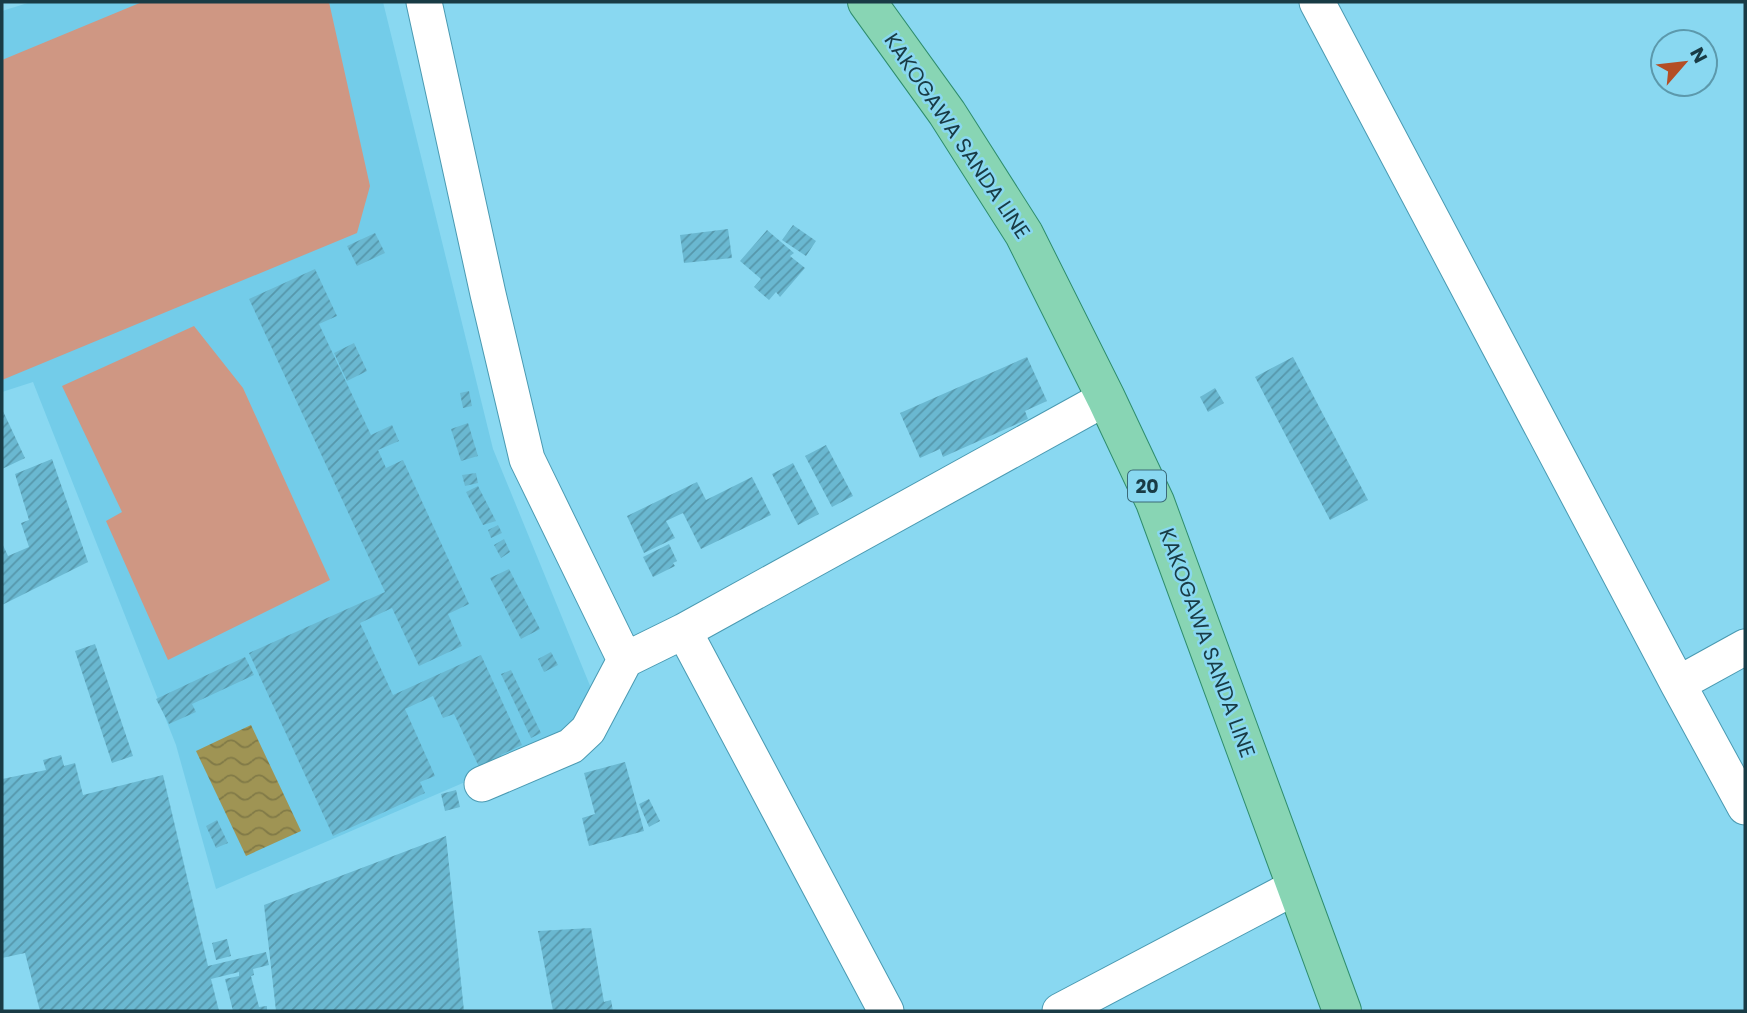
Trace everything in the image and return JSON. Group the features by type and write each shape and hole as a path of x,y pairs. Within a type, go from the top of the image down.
{"main road":[{"name":"KAKOGAWA SANDA LINE","path":"867,2 947,113 1024,234 1155,502 1342,1011"}],"street":[{"path":"424,2 527,459 625,660"},
{"path":"1317,2 1745,807"},
{"path":"482,784 571,746 588,730 625,660 684,631 1106,398"},
{"path":"684,631 886,1011"},
{"path":"1678,684 1745,648"},
{"path":"1060,1011 1297,886"}],"shaded area":[{"path":"31,2 383,2 493,449 593,693 556,743 216,889 176,745 33,382 2,392 2,11"},
{"path":"142,2 329,2 370,186 357,233 2,380 2,60"},
{"path":"194,326 243,388 330,580 168,660 106,521 122,512 62,386"}],"water":[{"path":"251,725 301,831 246,856 196,751"}],"building":[{"path":"793,225 816,241 806,256 782,240"},
{"path":"728,229 732,258 684,263 680,235"},
{"path":"767,230 794,253 790,256 805,268 780,297 776,292 769,300 754,287 761,279 740,261"},
{"path":"375,233 385,253 357,266 347,246"},
{"path":"315,269 337,316 319,324 371,435 392,425 399,441 378,450 386,468 403,460 469,604 448,614 462,646 419,666 392,608 360,623 393,695 481,655 522,745 501,755 503,759 480,769 454,714 443,718 433,696 405,709 435,776 420,782 425,793 333,836 249,653 385,592 249,299"},
{"path":"354,343 367,371 347,381 334,353"},
{"path":"1027,357 1047,401 1025,411 1028,419 943,457 940,449 920,458 900,413"},
{"path":"1293,357 1368,500 1330,520 1255,377"},
{"path":"1215,388 1224,403 1208,412 1200,397"},
{"path":"469,391 472,406 463,408 460,393"},
{"path":"2,409 25,458 2,469"},
{"path":"468,423 478,456 461,461 451,429"},
{"path":"826,445 853,496 832,507 805,456"},
{"path":"52,459 88,562 2,605 2,543 8,556 29,547 21,523 29,520 15,474"},
{"path":"793,463 819,514 798,525 772,474"},
{"path":"476,473 478,483 465,486 462,475"},
{"path":"752,477 771,515 701,549 683,513 666,521 675,538 644,553 627,516 697,482 706,500"},
{"path":"478,486 496,521 483,525 466,492"},
{"path":"498,525 502,533 491,538 488,530"},
{"path":"504,539 510,552 501,558 494,545"},
{"path":"669,544 677,561 673,563 675,566 653,577 643,557"},
{"path":"509,569 540,629 521,639 490,578"},
{"path":"95,644 133,756 112,763 75,651"},
{"path":"551,652 558,665 544,672 538,659"},
{"path":"245,657 254,675 192,704 196,712 169,724 156,699"},
{"path":"511,670 541,733 531,738 501,674"},
{"path":"61,755 64,766 75,763 83,795 163,775 208,966 266,952 269,965 253,969 254,975 251,976 259,1007 267,1006 267,1011 233,1011 225,979 239,976 239,972 211,979 219,1011 40,1011 25,953 2,958 2,779 46,770 43,760"},
{"path":"625,762 644,831 589,846 582,818 595,814 584,773"},
{"path":"456,790 460,807 445,811 441,794"},
{"path":"649,799 660,821 649,827 639,804"},
{"path":"217,820 228,843 216,848 206,826"},
{"path":"446,836 464,1011 276,1011 264,905"},
{"path":"591,928 604,1002 611,1000 613,1011 553,1011 538,931"},
{"path":"227,939 231,956 216,960 212,943"}]}
